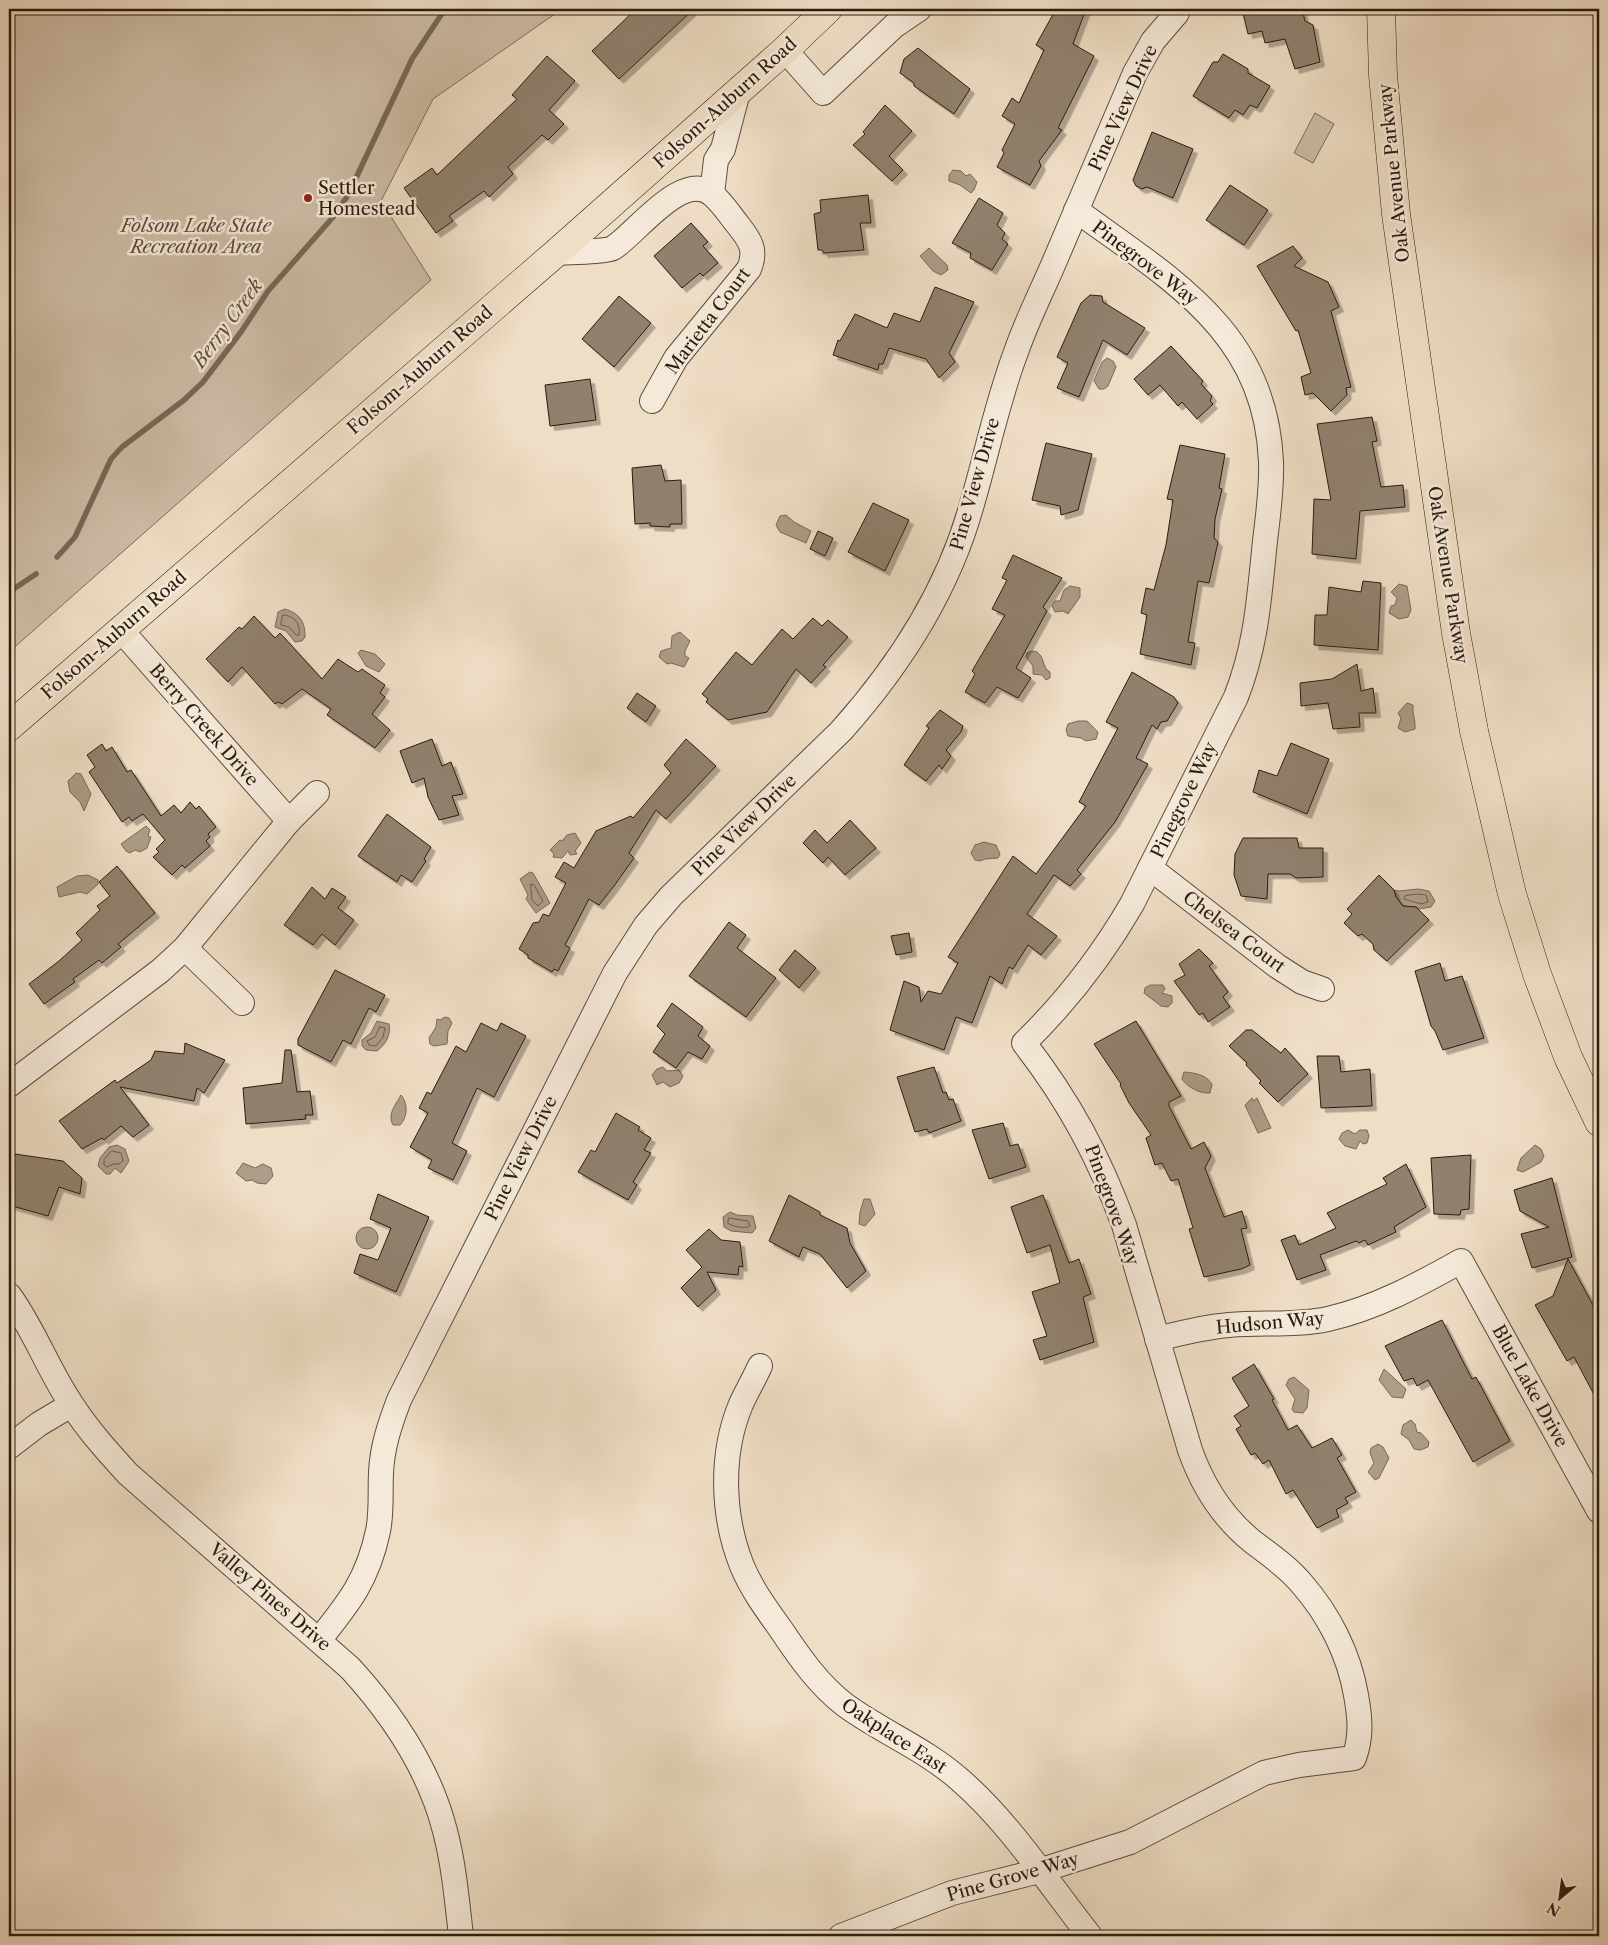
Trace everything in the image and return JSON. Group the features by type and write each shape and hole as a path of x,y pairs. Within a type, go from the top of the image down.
{"main road":[{"name":"Folsom-Auburn Road","path":"9,727 120,629 556,254 785,50 828,9"},
{"name":"Oak Avenue Parkway","path":"1381,9 1383,75 1396,214 1456,633 1474,731 1512,894 1536,974 1568,1056 1599,1122"}],"street":[{"path":"785,50 823,93 894,26 919,9"},
{"name":"Pine View Drive","path":"319,1640 352,1599 369,1566 379,1529 382,1454 386,1435 400,1400 615,973 646,925 671,896 841,731 866,703 901,658 930,609 954,558 972,504 1000,398 1016,350 1143,57 1153,41 1178,13"},
{"path":"556,254 611,249 671,198 684,190 695,188 712,194 716,160 722,149 738,92"},
{"name":"Marietta Court","path":"652,400 676,358 749,269 754,259 754,249 750,239 712,194"},
{"name":"Pinegrove Way","path":"1076,210 1186,291 1220,326 1246,367 1259,398 1267,430 1271,462 1270,495 1256,629 1248,664 1236,697 1115,935 1084,978 1024,1043 1069,1105 1103,1172 1124,1225 1190,1450 1204,1485 1226,1516 1302,1583 1322,1610 1344,1653 1354,1684 1360,1716 1360,1741 1354,1758 1299,1765 1264,1773 1230,1789 1184,1815"},
{"name":"Berry Creek Drive","path":"120,629 289,821"},
{"path":"9,1085 160,971 185,948 289,821 317,793"},
{"name":"Chelsea Court","path":"1150,868 1277,966 1302,982 1322,989"},
{"path":"185,948 242,1003"},
{"name":"Hudson Way","path":"1157,1339 1228,1325 1297,1323 1327,1319 1372,1306 1414,1288 1461,1261"},
{"name":"Blue Lake Drive","path":"1461,1261 1599,1511"},
{"name":"Valley Pines Drive","path":"9,1295 37,1339 71,1405 102,1446 128,1474 350,1668 376,1696 398,1726 417,1759 445,1830 453,1866 461,1936"},
{"name":"Oakplace East","path":"760,1366 741,1404 732,1433 726,1478 727,1508 733,1538 742,1566 756,1594 802,1661 821,1684 862,1717 929,1756 959,1778 999,1819 1090,1936"},
{"path":"9,1447 39,1424 71,1405"},
{"name":"Pine Grove Way","path":"841,1936 952,1893 1039,1871 1130,1842 1184,1815"}],"green space":[{"name":"Folsom Lake State Recreation Area","path":"9,9 562,9 433,99 381,201 431,280 9,652"},
{"path":"1315,113 1334,124 1313,163 1294,153"}],"water":[{"path":"953,170 961,171 966,176 970,174 977,182 971,193 960,185 949,181 949,175"},
{"path":"929,248 947,265 948,270 941,275 933,271 920,256"},
{"path":"1107,358 1113,361 1116,367 1108,386 1104,389 1099,389 1094,381 1102,362"},
{"path":"786,515 794,522 811,531 806,543 780,532 776,525 780,516"},
{"path":"1399,584 1407,586 1411,610 1408,617 1399,619 1389,613 1391,606 1395,605 1397,598 1391,592"},
{"path":"1070,586 1080,588 1080,597 1068,614 1063,611 1055,612 1052,606 1055,601 1060,601 1064,590"},
{"path":"285,609 294,613 303,622 305,637 302,641 295,642 286,631 275,627 278,612"},
{"path":"680,632 690,641 685,651 685,656 689,658 684,667 671,663 667,664 659,657 661,651 671,648 672,636"},
{"path":"361,650 375,654 385,664 379,672 366,666 358,653"},
{"path":"1037,652 1041,656 1046,669 1050,672 1050,678 1046,680 1042,675 1033,674 1033,666 1026,657 1027,653"},
{"path":"1407,703 1413,705 1415,729 1405,732 1398,728 1401,718 1398,713"},
{"path":"1087,721 1098,732 1096,739 1086,741 1081,738 1068,736 1066,730 1068,724"},
{"path":"76,773 81,774 91,794 84,811 80,802 70,792 68,781"},
{"path":"146,826 150,830 148,836 151,837 147,848 140,852 135,850 130,853 126,851 121,844"},
{"path":"575,833 581,843 575,851 577,854 570,855 568,851 562,858 553,857 554,854 550,850 567,835"},
{"path":"984,842 996,845 1000,854 998,858 975,860 971,853 975,845"},
{"path":"530,872 533,873 550,903 536,913 526,899 528,895 520,879"},
{"path":"88,875 98,880 98,884 87,894 80,892 59,897 57,887 77,876"},
{"path":"1418,889 1429,891 1435,901 1431,907 1419,909 1403,906 1396,897 1394,890 1399,891"},
{"path":"1150,985 1163,985 1165,989 1162,993 1172,996 1172,1003 1168,1007 1161,1006 1144,993 1145,988"},
{"path":"445,1017 449,1018 452,1023 448,1031 447,1044 434,1046 430,1044 429,1038 436,1027 437,1019 440,1020"},
{"path":"377,1021 389,1024 388,1036 377,1051 366,1050 362,1046 362,1040 371,1033"},
{"path":"663,1067 667,1071 679,1070 683,1076 679,1083 670,1087 663,1082 657,1085 652,1075 657,1069"},
{"path":"1184,1072 1206,1078 1212,1084 1210,1093 1198,1091 1187,1085 1182,1079"},
{"path":"401,1095 405,1102 405,1118 400,1125 393,1125 391,1121 392,1113"},
{"path":"1252,1098 1253,1101 1257,1098 1271,1128 1258,1133 1245,1105"},
{"path":"1348,1130 1355,1134 1360,1130 1367,1130 1369,1136 1367,1143 1363,1144 1360,1141 1356,1149 1345,1146 1339,1139 1342,1133"},
{"path":"117,1145 125,1149 129,1161 121,1173 115,1168 110,1174 106,1174 98,1166 100,1158 109,1147"},
{"path":"1535,1145 1541,1149 1544,1156 1541,1162 1523,1172 1517,1170 1521,1158"},
{"path":"243,1163 255,1168 263,1164 271,1168 273,1176 266,1184 257,1183 252,1180 246,1181 236,1173"},
{"path":"864,1199 870,1199 875,1214 865,1226 859,1224"},
{"path":"730,1212 737,1215 753,1216 756,1228 752,1233 731,1231 724,1227 723,1217"},
{"path":"367,1227 377,1234 378,1238 371,1248 367,1249 357,1242 356,1238 363,1228"},
{"path":"1384,1369 1406,1389 1403,1398 1392,1397 1379,1380"},
{"path":"1294,1377 1309,1390 1307,1408 1303,1413 1294,1412 1292,1409 1295,1399 1286,1385 1289,1379"},
{"path":"1411,1420 1415,1424 1417,1432 1421,1433 1429,1442 1428,1447 1420,1450 1414,1449 1409,1440 1401,1434 1403,1425"},
{"path":"1378,1444 1383,1447 1389,1458 1379,1478 1375,1480 1368,1472 1374,1463 1370,1453 1371,1448"}],"building":[{"path":"636,9 694,9 619,79 592,51"},
{"path":"1056,9 1086,9 1073,44 1094,56 1058,128 1062,130 1039,161 1041,166 1030,185 997,167 1004,153 1002,150 1015,124 1002,116 1012,98 1019,103 1044,50 1036,45"},
{"path":"1242,9 1302,9 1305,21 1313,25 1320,62 1295,69 1285,39 1265,43 1262,31 1248,34"},
{"path":"918,48 970,89 954,114 914,86 914,83 900,73 904,59"},
{"path":"1223,54 1248,69 1248,73 1270,86 1257,108 1250,105 1243,115 1235,110 1229,118 1193,96 1213,62 1218,62"},
{"path":"547,56 575,81 549,110 564,124 548,140 542,135 508,167 513,174 489,197 484,191 449,216 453,221 436,233 404,188 432,168 437,175 517,99 512,95"},
{"path":"885,105 912,131 889,156 903,170 892,181 853,145 865,134 863,132"},
{"path":"1152,132 1193,149 1173,198 1147,187 1142,189 1136,186 1133,180"},
{"path":"1230,185 1268,210 1244,245 1206,220"},
{"path":"868,195 871,223 860,223 864,250 824,253 822,250 818,250 814,214 821,212 820,200"},
{"path":"979,198 1003,213 997,225 1005,233 1002,239 1008,244 992,270 970,258 971,253 952,243"},
{"path":"691,223 708,242 703,246 718,263 703,276 700,273 682,288 654,256"},
{"path":"1293,246 1302,258 1294,266 1328,282 1339,307 1331,311 1351,387 1346,388 1347,395 1331,411 1313,393 1305,395 1301,377 1311,373 1298,330 1296,331 1257,266"},
{"path":"935,287 974,302 949,353 955,362 939,378 926,359 889,348 883,364 879,364 878,370 833,355 838,340 840,341 855,314 887,328 894,313 920,322"},
{"path":"1090,295 1102,296 1103,302 1145,328 1127,355 1103,340 1079,397 1057,388 1068,363 1057,357 1081,303"},
{"path":"619,296 651,323 614,367 582,339"},
{"path":"1171,346 1203,381 1201,384 1212,396 1210,401 1213,404 1197,419 1182,402 1178,406 1160,385 1148,395 1134,379"},
{"path":"590,379 596,420 550,426 545,385"},
{"path":"1372,417 1377,441 1372,442 1381,487 1403,485 1405,507 1360,511 1356,559 1312,554 1314,499 1331,500 1317,424"},
{"path":"1046,443 1092,454 1078,510 1061,515 1060,506 1032,500"},
{"path":"1180,445 1225,454 1219,488 1222,489 1215,519 1214,538 1218,542 1209,583 1198,581 1188,642 1195,643 1191,665 1140,654 1147,615 1141,613 1146,588 1154,590 1166,545 1173,500 1167,499"},
{"path":"661,465 665,481 681,480 682,524 670,524 670,527 650,526 650,523 635,524 632,468"},
{"path":"873,503 909,520 885,571 848,552"},
{"path":"818,531 833,538 825,556 810,549"},
{"path":"1013,555 1062,578 1043,607 1047,611 1016,668 1031,678 1018,698 997,687 985,703 965,692 975,674 972,671 1005,615 992,609 1007,580 1002,578"},
{"path":"1363,581 1381,583 1378,650 1314,645 1315,615 1327,615 1329,587 1361,592"},
{"path":"254,616 275,638 280,633 322,679 338,659 358,672 362,669 385,685 380,693 385,697 372,714 390,730 375,748 327,715 331,709 302,689 282,704 278,702 275,704 242,667 228,682 206,659 239,627 242,629"},
{"path":"813,618 822,626 828,620 848,637 823,665 826,667 811,683 796,669 767,712 728,720 706,702 708,699 702,694 736,652 752,665 782,629 793,639"},
{"path":"1357,664 1361,691 1373,688 1376,713 1359,713 1360,727 1333,729 1328,703 1301,706 1300,683 1332,679"},
{"path":"1132,672 1174,697 1178,703 1167,721 1161,722 1157,729 1152,725 1136,758 1148,764 1115,822 1077,870 1081,874 1070,886 1054,875 1027,914 1057,936 1041,955 1028,945 1013,969 1009,967 1002,984 990,976 972,1023 956,1017 944,1050 890,1030 904,981 919,987 921,1002 928,991 941,994 958,963 948,957 1013,856 1036,874 1086,806 1079,802 1118,728 1106,722"},
{"path":"637,693 656,706 646,722 627,708"},
{"path":"940,710 963,726 961,732 946,750 951,756 942,769 939,765 926,781 904,765 929,728 926,726"},
{"path":"432,739 442,766 451,762 463,794 452,796 459,815 439,820 428,797 424,778 412,783 400,751"},
{"path":"686,739 716,766 666,819 656,810 629,853 634,858 614,886 599,905 589,899 565,945 570,948 558,971 554,969 552,972 528,958 528,955 519,949 533,923 539,922 543,914 549,916 566,883 555,877 564,862 574,868 596,831 631,816 633,818 671,773 664,765"},
{"path":"1291,743 1329,759 1307,814 1253,792 1259,770 1277,776"},
{"path":"102,744 106,751 112,747 127,772 131,770 161,816 174,805 181,813 190,802 196,809 199,806 216,827 208,834 210,837 206,841 210,846 185,868 182,865 172,875 153,857 159,852 156,849 165,840 143,814 132,821 129,817 122,822 89,772 95,767 87,755"},
{"path":"387,814 431,847 424,859 426,861 412,882 401,875 397,882 358,856"},
{"path":"850,820 876,848 845,875 828,857 823,863 803,843 815,830 827,843"},
{"path":"1243,838 1297,838 1299,848 1323,848 1323,877 1296,878 1290,874 1268,874 1267,899 1241,896 1234,875 1235,854"},
{"path":"117,866 155,913 118,944 121,947 102,963 99,960 73,979 75,982 44,1004 29,984 82,940 76,933 100,910 97,906 110,896 99,882"},
{"path":"1379,875 1394,890 1396,897 1403,906 1416,907 1429,920 1387,961 1374,950 1373,944 1362,934 1358,936 1344,923 1352,914 1347,909"},
{"path":"312,887 325,899 332,888 346,897 338,908 354,920 335,945 322,934 313,945 284,925"},
{"path":"729,922 746,935 737,948 776,978 746,1017 689,976"},
{"path":"909,933 912,952 896,955 891,936"},
{"path":"1199,949 1213,963 1209,966 1228,992 1223,997 1230,1007 1208,1022 1203,1013 1199,1015 1174,981 1185,975 1179,964"},
{"path":"795,950 816,968 799,988 779,970"},
{"path":"1440,963 1445,981 1462,976 1484,1038 1443,1050 1431,1026 1415,971"},
{"path":"335,970 385,995 376,1012 369,1008 351,1044 343,1040 331,1062 298,1045 298,1039"},
{"path":"672,1003 703,1027 698,1036 710,1046 702,1059 688,1052 676,1068 653,1052 665,1034 657,1026"},
{"path":"1136,1021 1181,1096 1169,1102 1169,1106 1191,1149 1204,1142 1211,1156 1205,1168 1224,1217 1242,1211 1247,1228 1241,1229 1250,1265 1241,1269 1204,1277 1189,1229 1193,1228 1178,1179 1171,1181 1162,1163 1155,1165 1146,1138 1151,1135 1129,1103 1121,1084 1094,1044"},
{"path":"481,1023 497,1031 501,1023 526,1036 494,1097 477,1088 452,1143 467,1151 453,1180 428,1168 432,1160 410,1147 428,1113 419,1108 427,1092 431,1094 456,1046 466,1052"},
{"path":"1246,1030 1252,1030 1281,1053 1285,1048 1308,1074 1278,1102 1259,1083 1261,1081 1246,1065 1247,1063 1229,1046"},
{"path":"185,1043 225,1060 204,1093 197,1088 194,1101 120,1087 149,1125 133,1137 121,1126 104,1140 102,1138 82,1149 59,1121 115,1080 117,1083 151,1060 155,1051 184,1054"},
{"path":"285,1050 291,1050 297,1092 310,1091 313,1115 305,1115 306,1119 246,1124 243,1088 282,1083"},
{"path":"1317,1056 1339,1056 1341,1072 1370,1069 1372,1106 1321,1108"},
{"path":"934,1067 943,1093 946,1092 949,1100 953,1099 961,1121 929,1133 927,1129 915,1132 897,1077"},
{"path":"616,1113 640,1127 638,1130 651,1138 644,1150 651,1153 633,1182 637,1185 628,1200 578,1172 591,1150 595,1152"},
{"path":"1003,1123 1010,1146 1018,1144 1026,1167 989,1179 972,1130"},
{"path":"15,1154 63,1161 82,1178 80,1194 59,1187 48,1216 9,1205 9,1177"},
{"path":"1471,1155 1469,1209 1461,1210 1460,1215 1434,1214 1431,1158"},
{"path":"1406,1164 1426,1207 1394,1227 1396,1232 1368,1245 1365,1240 1359,1243 1356,1241 1320,1255 1326,1270 1297,1280 1281,1240 1295,1235 1299,1245 1336,1228 1327,1213 1387,1184 1383,1178"},
{"path":"1552,1178 1572,1257 1532,1268 1521,1234 1549,1227 1520,1211 1514,1190"},
{"path":"378,1194 429,1217 396,1292 354,1273 360,1254 378,1260 391,1228 370,1219"},
{"path":"789,1195 820,1212 820,1215 847,1228 850,1243 866,1271 847,1288 820,1254 803,1247 799,1257 769,1241"},
{"path":"1043,1195 1069,1263 1079,1259 1091,1294 1083,1297 1094,1342 1040,1360 1033,1340 1047,1336 1032,1292 1060,1283 1050,1245 1027,1253 1011,1207"},
{"path":"709,1229 721,1240 740,1242 743,1267 739,1266 738,1275 707,1272 716,1290 698,1307 681,1288 702,1267 686,1250"},
{"path":"1568,1259 1599,1316 1599,1404 1574,1357 1567,1361 1535,1305 1553,1296"},
{"path":"1442,1320 1472,1379 1476,1377 1510,1441 1473,1462 1428,1380 1417,1386 1413,1378 1404,1381 1385,1346"},
{"path":"1254,1364 1274,1399 1272,1400 1288,1430 1297,1425 1312,1448 1332,1438 1342,1455 1337,1458 1356,1492 1345,1498 1348,1503 1336,1510 1339,1517 1317,1528 1293,1490 1286,1494 1269,1460 1263,1464 1255,1453 1251,1455 1236,1429 1241,1426 1234,1416 1249,1406 1232,1378"}],"waterway":[{"name":"Berry Creek","path":"57,557 75,537 111,459 122,447 184,400 203,382 241,332 268,291 334,216 348,195 412,59 445,9"},
{"name":"Berry Creek","path":"9,592 36,574"}],"place":[{"name":"Settler Homestead","path":"308,198"}]}
